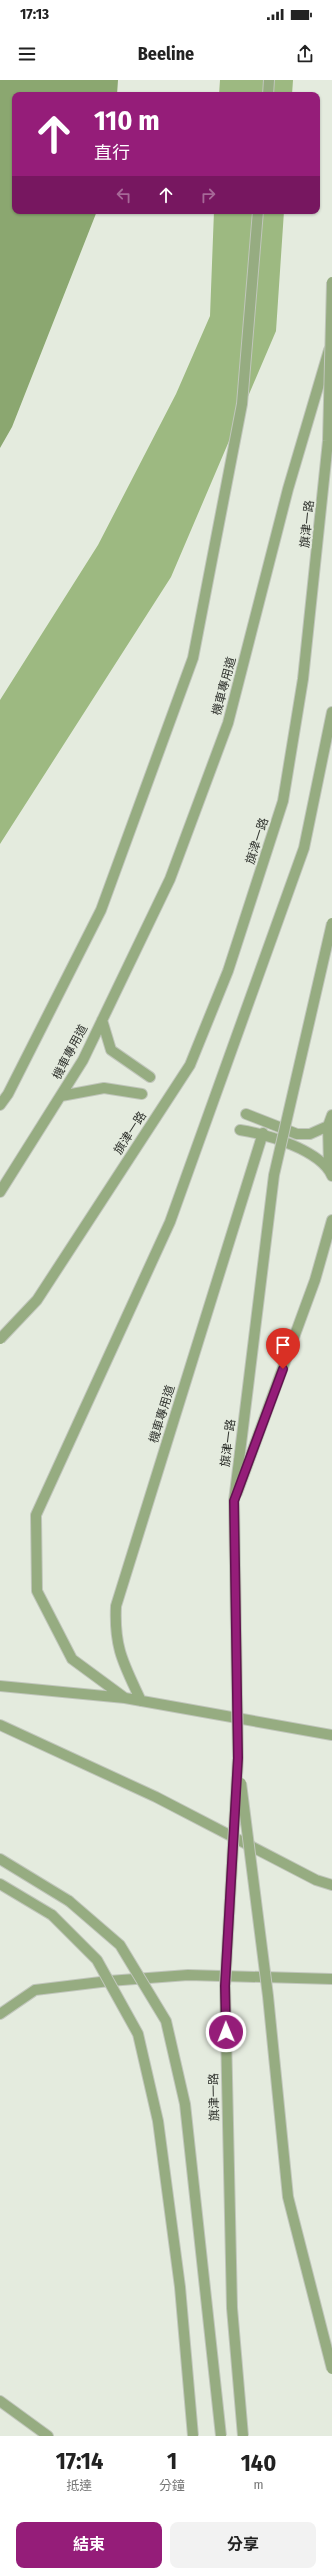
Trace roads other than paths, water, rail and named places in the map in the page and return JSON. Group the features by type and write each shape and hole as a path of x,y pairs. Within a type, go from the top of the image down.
{"street":[{"path":"268,92 269,80"},
{"path":"0,1105 8,1094 101,910 193,658 242,404 258,214"},
{"name":"旗津一路","path":"0,1339 37,1300 190,1065 228,971 283,801 303,679 315,580 328,441 332,282"},
{"name":"機車專用道","path":"0,1192 83,1060 170,879 228,723 288,489 330,344"},
{"path":"125,1698 72,1659 36,1591 36,1515 170,1222 304,848 332,712"},
{"name":"旗津一路","path":"243,2436 232,2308 225,1986 238,1758 234,1501 274,1176 332,923"},
{"name":"機車專用道","path":"102,1020 111,1050 150,1077"},
{"name":"機車專用道","path":"61,1096 104,1088 142,1094"},
{"path":"246,1114 297,1134 310,1134 328,1126"},
{"path":"330,1171 328,1126 332,1115"},
{"path":"240,1130 263,1134 313,1155 330,1171"},
{"name":"機車專用道","path":"141,1701 121,1657 115,1632 116,1606 263,1134"},
{"path":"234,1501 315,1280 332,1220"},
{"path":"0,1686 125,1698 332,1735"},
{"path":"0,1725 156,1797 316,1880 332,1885"},
{"name":"旗津一路","path":"238,1758 268,1996 288,2198 332,2369"},
{"path":"0,1859 69,1901 120,1945 166,2021 185,2104 220,2436"},
{"path":"0,1884 52,1915 98,1960 138,2034 159,2129 180,2288 193,2436"},
{"path":"0,2014 35,1990 109,1981 188,1975 332,1979"},
{"path":"0,2401 48,2436"}]}
